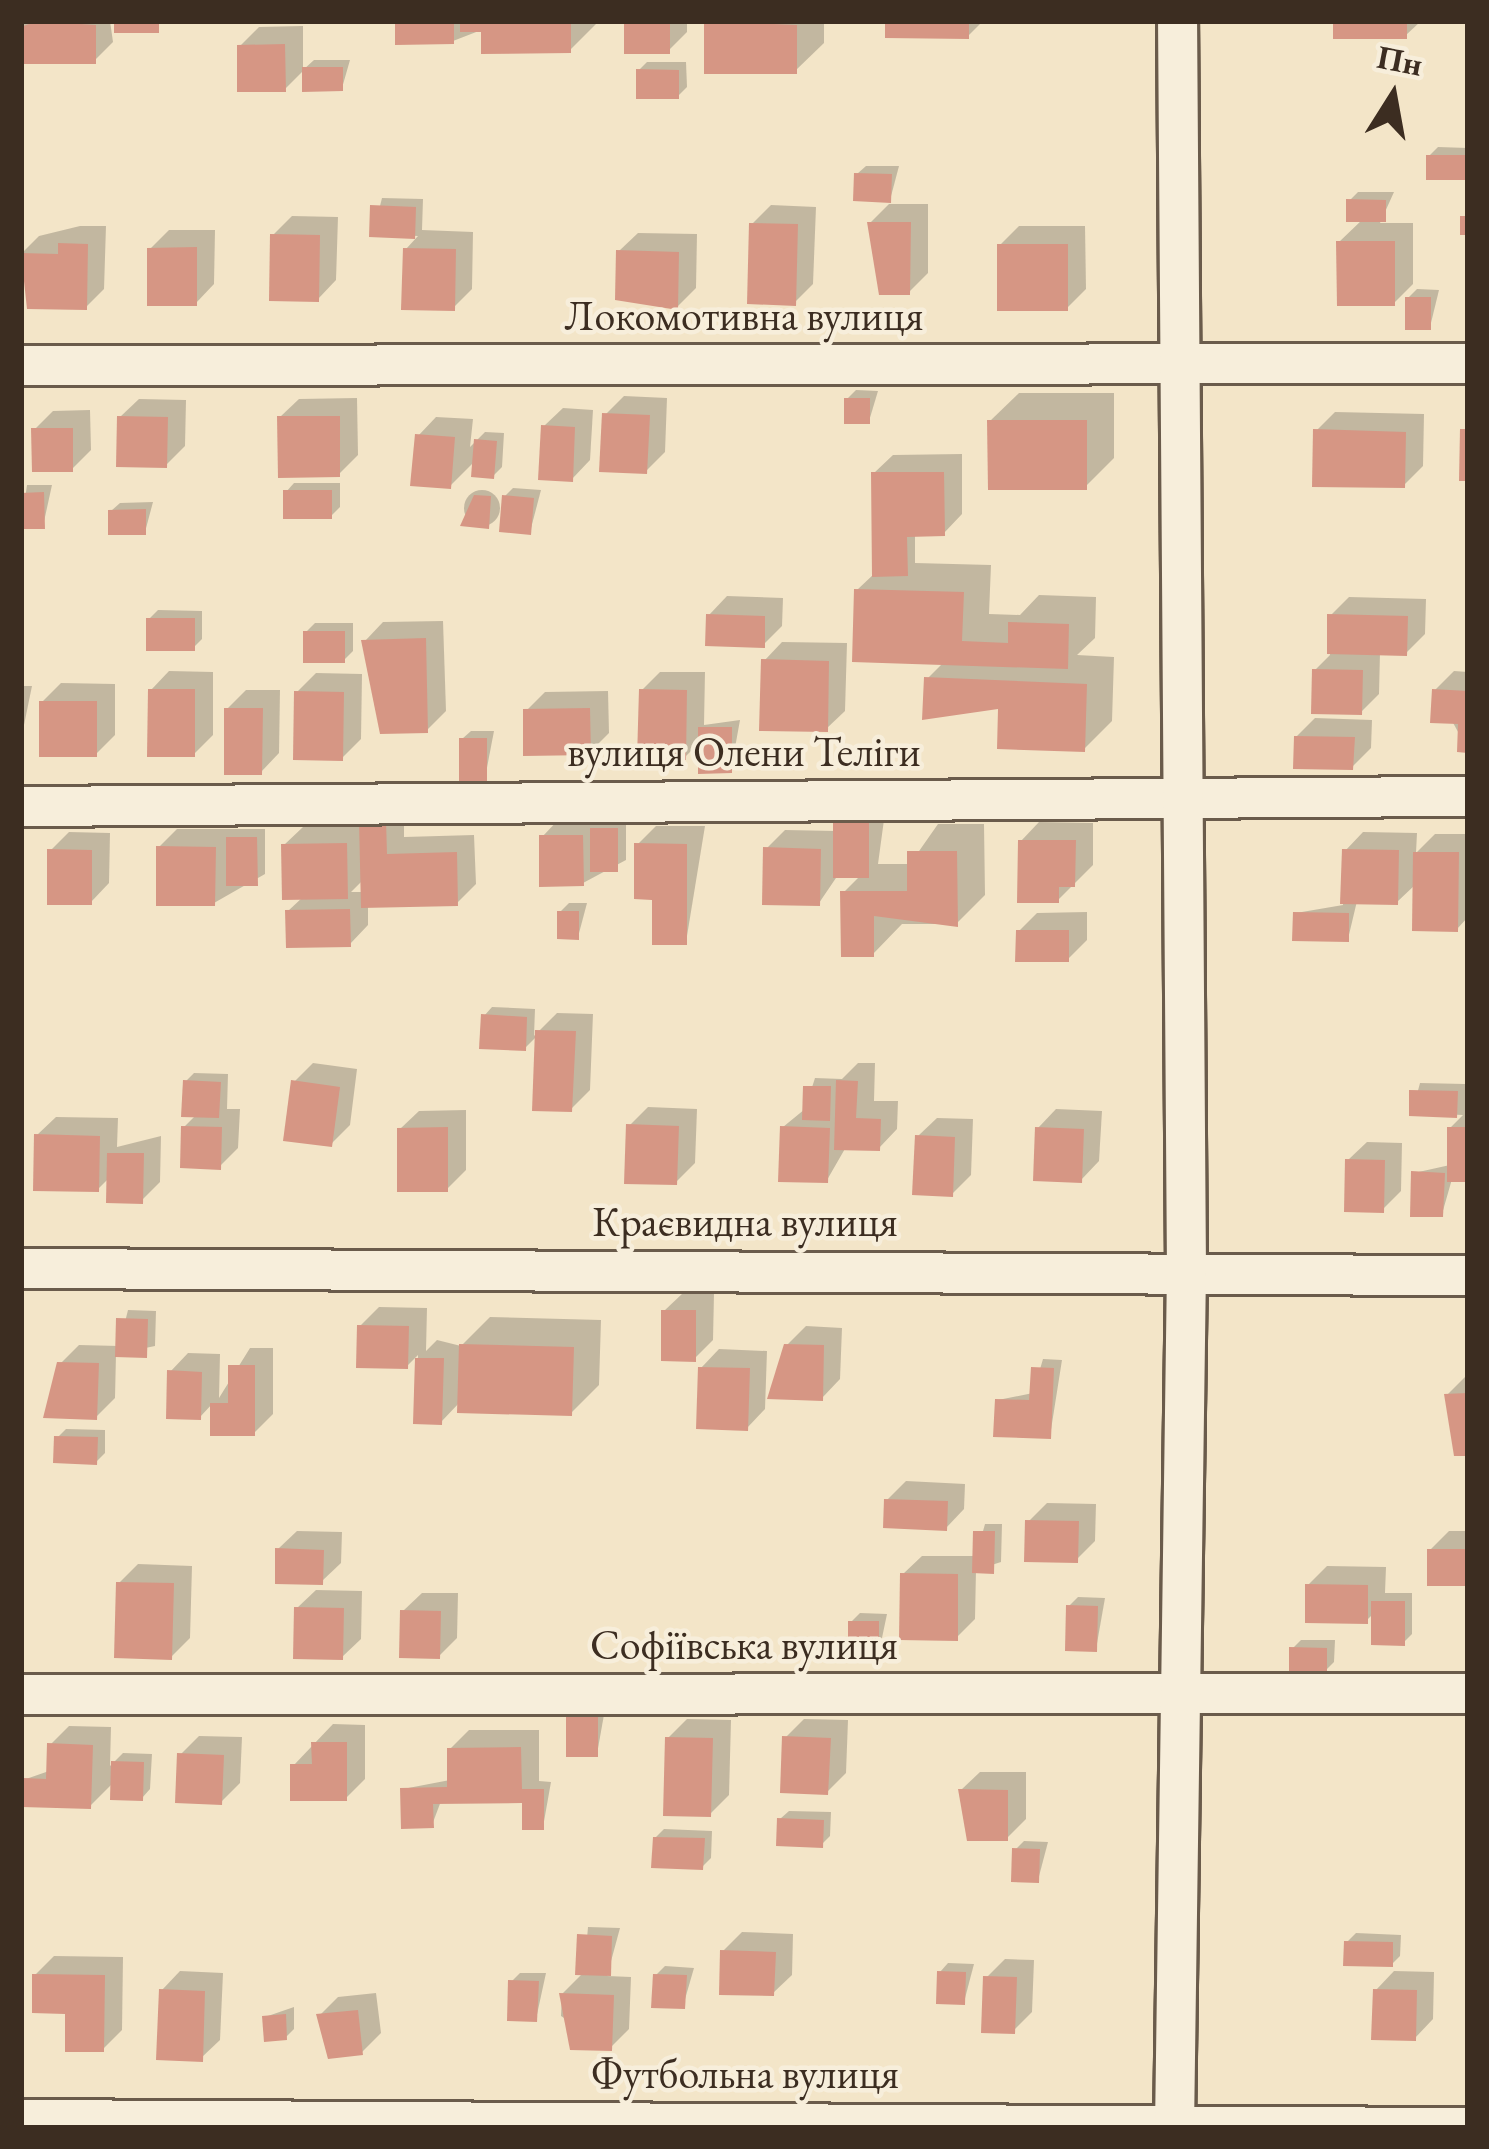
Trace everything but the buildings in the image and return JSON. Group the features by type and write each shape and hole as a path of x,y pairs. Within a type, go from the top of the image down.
{"street":[{"path":"1174,2126 1186,1272 1177,21"},
{"name":"Локомотивна вулиця","path":"21,365 1468,362"},
{"name":"вулиця Олени Теліги","path":"21,806 1468,796"},
{"name":"Краєвидна вулиця","path":"21,1268 1468,1275"},
{"name":"Софіївська вулиця","path":"21,1694 1468,1693"},
{"name":"Футбольна вулиця","path":"21,2119 1468,2126"}]}
